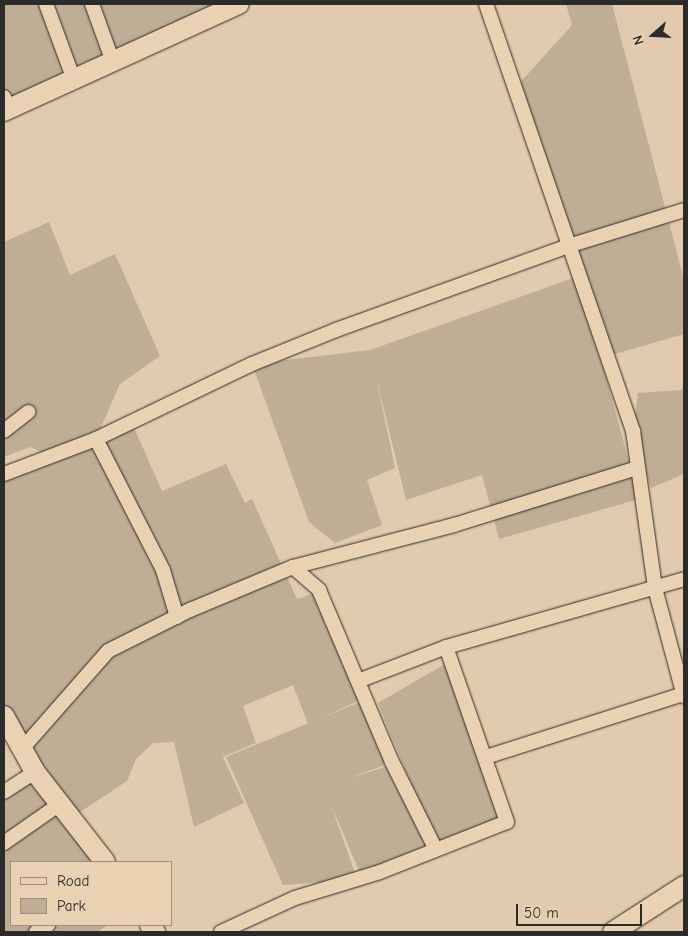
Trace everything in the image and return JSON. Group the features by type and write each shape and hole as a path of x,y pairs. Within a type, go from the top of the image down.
{"street":[{"path":"46,4 74,80"},
{"path":"92,4 113,62"},
{"path":"5,105 74,80 239,4"},
{"path":"486,4 552,187 568,246 633,431 655,588 684,695 486,757"},
{"path":"4,474 96,438 252,364 568,246 684,210"},
{"path":"4,431 28,412"},
{"path":"96,438 163,570 177,617"},
{"path":"22,749 108,651 177,617 294,567 454,525 637,468"},
{"path":"294,567 319,590 358,682 436,850"},
{"path":"358,682 446,648 684,579"},
{"path":"221,932 295,898 436,850 506,822 486,757 446,648"},
{"path":"4,716 35,772 104,861"},
{"path":"4,792 35,772"},
{"path":"4,843 60,804"},
{"path":"612,932 684,886"}],"green space":[{"path":"4,4 220,4 4,108"},
{"path":"566,4 612,4 684,280 684,334 608,356 581,284 639,499 499,539 482,475 406,500 376,377 395,468 367,480 382,525 335,543 309,522 252,364 370,350 579,276 517,86 572,25"},
{"path":"49,222 70,275 115,254 160,356 120,384 98,434 131,421 162,491 226,464 245,503 252,499 297,599 290,602 317,592 360,700 308,724 293,685 243,706 256,743 223,757 244,803 194,827 174,742 153,743 136,759 127,781 71,818 4,715 4,474 49,455 30,447 4,457 4,242"},
{"path":"684,385 684,474 651,488 633,431 638,393 681,390"},
{"path":"445,664 462,697 499,823 436,847 378,703"},
{"path":"360,702 387,764 347,779 388,766 431,847 359,871 330,802 355,873 325,882 283,885 226,757"},
{"path":"35,772 96,861 10,861 10,926 106,926 97,932 4,932 4,794"}]}
